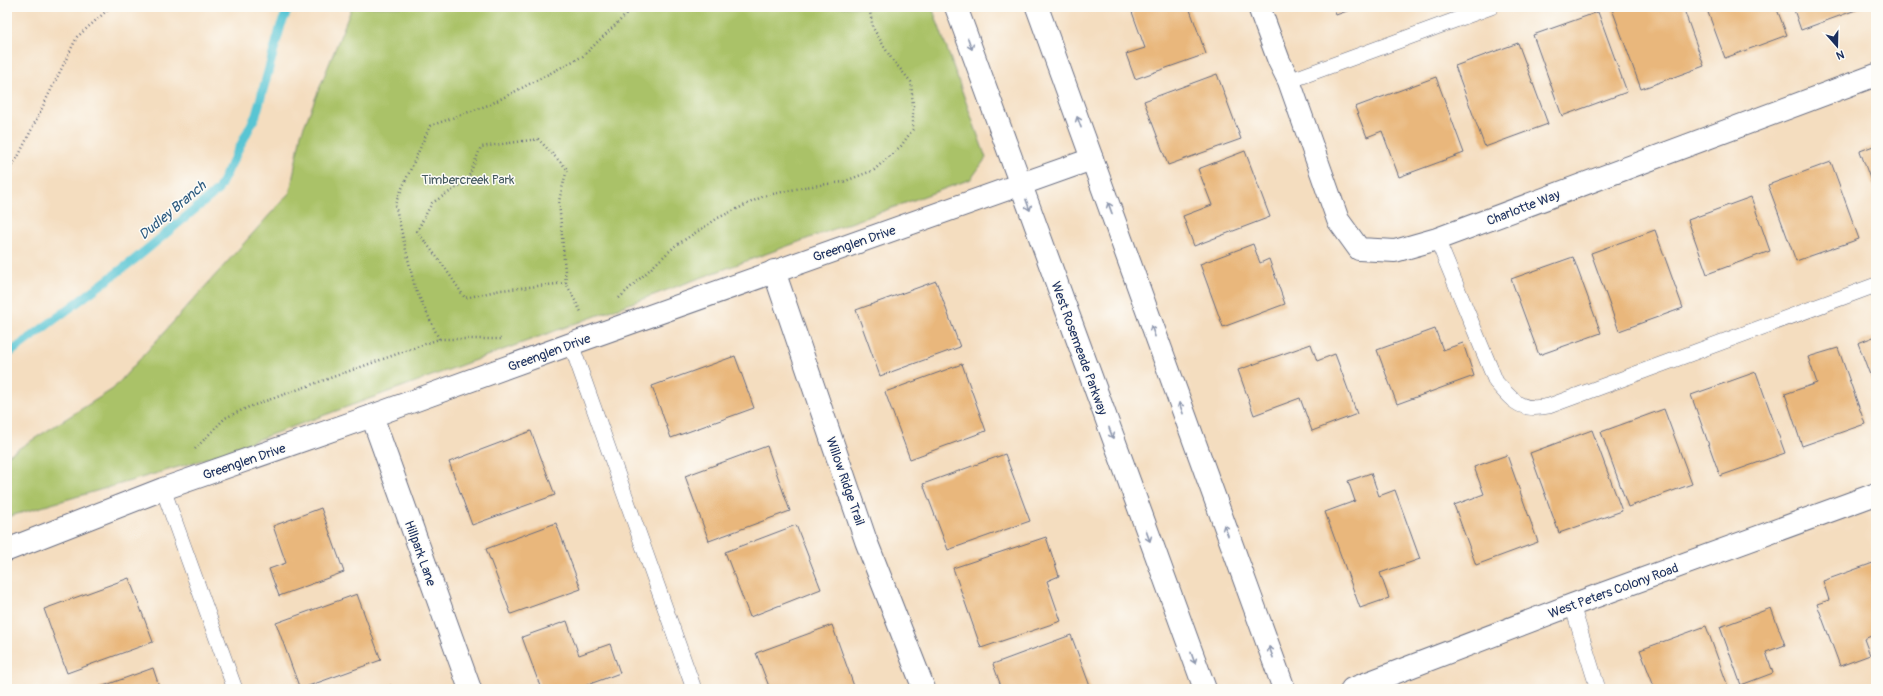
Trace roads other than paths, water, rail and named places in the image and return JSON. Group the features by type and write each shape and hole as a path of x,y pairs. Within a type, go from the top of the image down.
{"street":[{"name":"West Rosemeade Parkway","path":"956,7 1205,689"},
{"path":"1037,7 1284,689"},
{"name":"Charlotte Way","path":"1259,7 1279,61 1289,81 1338,220 1359,249 1395,251 1437,239 1876,75"},
{"name":"Greenglen Drive","path":"7,550 163,489 1092,159"},
{"name":"Willow Ridge Trail","path":"774,271 866,541 924,689"},
{"name":"Hillpark Lane","path":"372,416 470,689"},
{"name":"West Peters Colony Road","path":"1352,689 1572,605 1876,494"}],"lane":[{"path":"1289,81 1491,7"},
{"path":"1437,239 1496,382 1511,398 1525,408 1549,406 1876,285"},
{"path":"571,344 694,689"},
{"path":"163,489 235,689"},
{"path":"1572,605 1598,689"}],"waterway":[{"name":"Dudley Branch","path":"7,355 134,260 218,190 256,115 281,25 289,7"}],"park label":[{"name":"Timbercreek Park","path":"468,179"}]}
